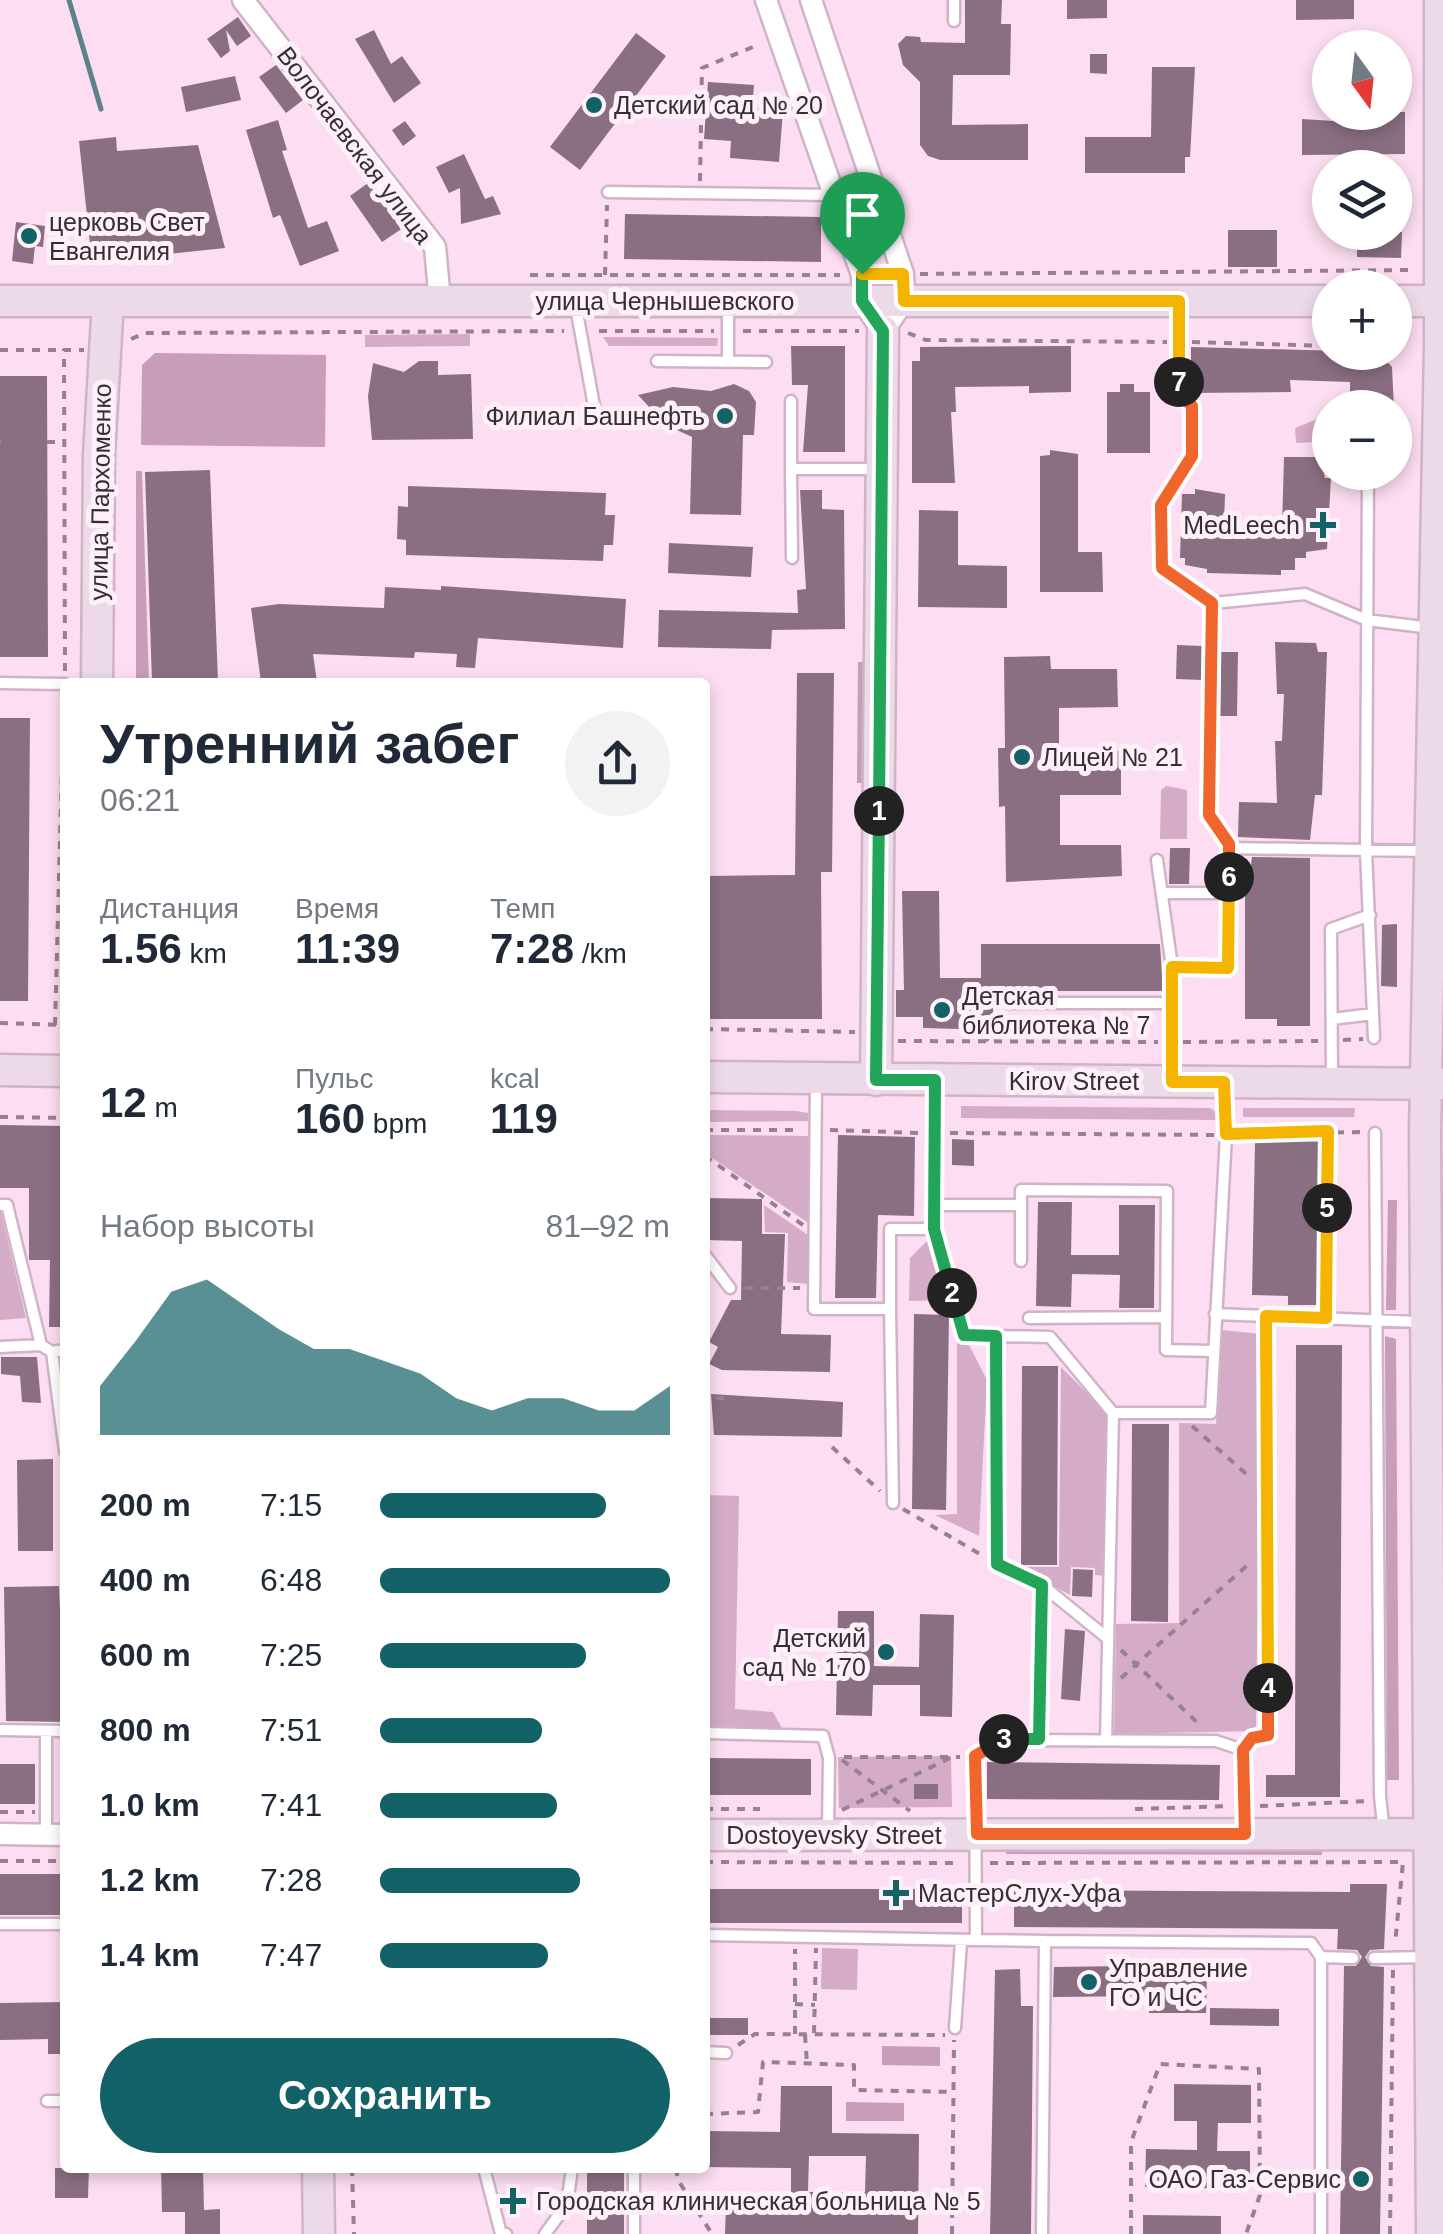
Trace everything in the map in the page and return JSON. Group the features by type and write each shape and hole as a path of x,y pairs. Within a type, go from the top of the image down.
{"street":[{"name":"Волочаевская улица","path":"243,0 435,247 440,301"},
{"path":"766,0 830,195 862,274 862,301"},
{"path":"811,0 899,309 882,469 876,1080"},
{"path":"1432,2234 1438,2111 1432,1957 1438,1834 1436,1519 1426,1322 1434,1084 1430,851 1438,698 1434,628 1442,301 1441,6"},
{"name":"улица Чернышевского","path":"0,300 862,301 899,309 1312,301"},
{"name":"улица Пархоменко","path":"96,678 99,455 108,301"},
{"path":"1412,301 1442,301"},
{"path":"0,1070 60,1071"},
{"name":"Kirov Street","path":"710,1077 1434,1084"},
{"name":"Dostoyevsky Street","path":"710,1834 833,1818 977,1849 1244,1820 1384,1834 1438,1834"},
{"path":"0,1834 56,1834"},
{"path":"318,2173 320,2234"}],"lane":[{"path":"954,0 954,21"},
{"path":"608,192 830,195"},
{"path":"575,301 596,417"},
{"path":"728,301 728,362"},
{"path":"1179,301 1180,394 1192,406 1192,456 1161,505 1162,568 1212,603 1305,594 1367,620 1434,628"},
{"path":"657,361 766,362"},
{"path":"791,401 792,558"},
{"path":"791,469 882,469"},
{"path":"1368,490 1366,851 1374,1038"},
{"path":"1172,967 1228,968 1229,848 1209,815 1212,603"},
{"path":"0,683 60,684"},
{"path":"1229,848 1430,851"},
{"path":"1157,860 1172,967 1172,1082"},
{"path":"1162,893 1229,893"},
{"path":"1332,1084 1332,930 1370,915"},
{"path":"1009,1003 1173,1003"},
{"path":"1332,1019 1374,1014"},
{"path":"816,1078 814,1309 890,1309"},
{"path":"894,1503 890,1229 934,1229 935,1080"},
{"path":"1113,1413 1210,1413 1226,1134 1224,1082"},
{"path":"1375,1132 1380,1796 1384,1834"},
{"path":"1021,1262 1022,1190 1167,1191 1166,1350 1214,1350"},
{"path":"0,1205 7,1205 40,1345"},
{"path":"934,1205 1021,1205"},
{"path":"710,1262 730,1288"},
{"path":"1216,1314 1426,1322"},
{"path":"1244,1820 1243,1750 1252,1738 1268,1735 1266,1316"},
{"path":"1028,1318 1166,1317"},
{"path":"1106,1637 1042,1585 997,1564 996,1336 1050,1337 1113,1413 1106,1740"},
{"path":"0,1346 40,1345 52,1352 60,1351"},
{"path":"52,1352 60,1414"},
{"path":"0,1730 60,1731"},
{"path":"46,1731 56,1834"},
{"path":"710,1733 823,1736 834,1758 833,1818"},
{"path":"976,1940 975,1756 998,1740 1039,1739 1216,1741 1243,1750"},
{"path":"0,1924 60,1924"},
{"path":"710,1935 961,1942 1311,1943 1322,1957 1321,2234"},
{"path":"1042,2234 1045,1941"},
{"path":"955,2032 961,1942"},
{"path":"1322,1957 1353,1958"},
{"path":"1374,1958 1432,1957"},
{"path":"710,2052 726,2054"},
{"path":"47,2102 60,2101"},
{"path":"485,2173 500,2234 506,2234"},
{"path":"545,2234 568,2204 571,2173"},
{"path":"634,2173 634,2234"}],"path":[{"path":"700,194 702,68 778,36"},
{"path":"605,275 608,192"},
{"path":"899,309 1440,270"},
{"path":"899,309 926,340 1312,346"},
{"path":"124,351 131,338 145,332 564,331"},
{"path":"0,350 64,350"},
{"path":"47,442 64,442"},
{"path":"986,1041 1009,1003"},
{"path":"0,1023 60,1025"},
{"path":"710,1028 852,1030 876,1040 1173,1042 1374,1038"},
{"path":"0,1118 60,1118"},
{"path":"710,1130 1375,1132"},
{"path":"1326,1318 1328,1131"},
{"path":"710,1160 815,1234"},
{"path":"934,1229 964,1335 996,1336"},
{"path":"730,1288 814,1288"},
{"path":"710,1398 724,1398"},
{"path":"1177,1413 1266,1492"},
{"path":"832,1447 894,1503 997,1564"},
{"path":"1106,1691 1266,1549"},
{"path":"1039,1739 1042,1585"},
{"path":"1106,1637 1216,1741"},
{"path":"833,1818 952,1756"},
{"path":"834,1758 975,1756"},
{"path":"834,1758 910,1811"},
{"path":"1128,1809 1244,1820 1364,1803 1380,1796"},
{"path":"710,1809 776,1809"},
{"path":"833,1818 859,1810"},
{"path":"893,1811 926,1812"},
{"path":"710,1862 977,1849 1403,1862 1394,1958 1390,2234"},
{"path":"0,1861 60,1861"},
{"path":"795,1937 795,2034"},
{"path":"814,2035 816,1938"},
{"path":"794,2004 815,2005"},
{"path":"726,2054 754,2034 955,2032 952,2234"},
{"path":"805,2035 807,2064"},
{"path":"710,2114 758,2112 763,2062 854,2064 854,2090 954,2092"},
{"path":"1131,2234 1131,2142 1160,2064 1259,2069 1260,2195 1246,2234"},
{"path":"352,2173 354,2234"},
{"path":"677,2173 712,2234"},
{"path":"1381,2208 1390,2208"}],"shaded area":[{"path":"470,334 470,346 365,347 365,335"},
{"path":"603,337 718,338 717,346 609,346"},
{"path":"155,353 326,355 325,447 141,445 142,365"},
{"path":"1312,421 1312,442 1296,443 1295,428"},
{"path":"136,471 142,471 149,678 136,678"},
{"path":"858,662 867,662 866,783 857,783"},
{"path":"1166,786 1187,790 1187,839 1160,839 1161,790"},
{"path":"961,1106 1210,1108 1216,1112 1216,1120 961,1118"},
{"path":"1243,1108 1355,1108 1354,1117 1243,1117"},
{"path":"710,1110 797,1111 808,1113 809,1121 710,1122"},
{"path":"710,1135 809,1136 813,1226 710,1156"},
{"path":"1388,1200 1397,1200 1396,1310 1386,1310"},
{"path":"764,1205 811,1237 808,1284 787,1282 788,1233 765,1232"},
{"path":"1,1212 26,1318 0,1320"},
{"path":"933,1235 951,1300 909,1301 910,1258"},
{"path":"1222,1330 1261,1334 1256,1731 1114,1734 1116,1624 1179,1623 1179,1423 1216,1424"},
{"path":"1385,1336 1396,1339 1399,1780 1387,1780"},
{"path":"957,1340 967,1341 987,1380 979,1536 935,1515 957,1514"},
{"path":"1061,1367 1108,1414 1108,1576 1095,1575 1095,1568 1071,1567 1070,1595 1020,1567 1059,1567"},
{"path":"710,1495 739,1496 735,1709 773,1712 783,1730 710,1729"},
{"path":"951,1756 952,1807 839,1808 838,1757"},
{"path":"1006,1844 1322,1845 1322,1855 1006,1854"},
{"path":"822,1948 858,1949 857,1990 821,1989"},
{"path":"882,2046 940,2047 940,2066 882,2065"},
{"path":"846,2102 904,2103 904,2121 846,2121"}],"building":[{"path":"965,0 1002,0 1001,24 1011,24 1010,75 953,75 952,125 1028,124 1028,160 940,160 928,156 920,145 920,82 903,65 898,44 906,36 920,37 921,42 965,43"},
{"path":"1067,0 1107,0 1107,18 1067,19"},
{"path":"1296,0 1354,0 1354,19 1296,20"},
{"path":"238,17 251,36 237,46 226,30 230,51 221,58 207,39"},
{"path":"374,30 391,64 402,56 421,83 394,103 355,39"},
{"path":"636,33 666,56 580,170 550,147"},
{"path":"1090,54 1107,54 1107,74 1090,73"},
{"path":"276,65 303,100 286,113 259,77"},
{"path":"1152,67 1195,67 1190,157 1185,157 1185,173 1085,173 1085,137 1151,137"},
{"path":"235,76 241,100 186,112 181,87"},
{"path":"708,82 754,85 752,108 783,110 779,162 730,158 731,141 704,139"},
{"path":"1302,119 1312,120 1312,130 1405,130 1405,150 1312,150 1312,155 1302,155"},
{"path":"278,120 287,150 282,151 308,228 327,221 339,251 300,266 280,215 273,218 246,130"},
{"path":"405,121 416,136 403,146 392,130"},
{"path":"116,137 117,151 198,145 225,248 92,262 79,141"},
{"path":"464,154 485,199 493,196 501,214 461,224 460,188 449,193 436,167"},
{"path":"368,183 403,228 382,242 350,196"},
{"path":"625,214 821,217 821,262 624,259"},
{"name":"церковь Свет Евангелия","path":"16,222 45,226 43,247 35,246 33,264 12,261"},
{"path":"1228,230 1277,230 1277,267 1228,267"},
{"path":"1357,250 1401,250 1401,258 1357,257"},
{"path":"791,346 845,346 845,452 803,452 808,385 792,385"},
{"path":"1071,346 1071,392 1029,393 1029,386 955,387 956,412 951,412 955,483 912,483 912,361 920,361 920,347"},
{"path":"1191,347 1312,350 1312,370 1392,370 1393,390 1350,390 1350,382 1290,380 1291,392 1191,393"},
{"path":"419,361 438,361 438,375 471,374 473,439 372,440 368,396 373,363 404,372"},
{"path":"0,376 47,376 48,657 0,657"},
{"path":"734,384 749,391 756,402 754,435 743,435 741,515 690,514 692,437 666,425 638,395 673,387 711,391"},
{"path":"1120,384 1134,384 1134,392 1150,392 1150,453 1107,453 1107,392 1120,392"},
{"path":"1050,450 1078,454 1078,552 1102,552 1103,592 1040,592 1040,456 1050,455"},
{"path":"1284,457 1312,457 1312,490 1330,490 1327,549 1295,558 1295,570 1281,570 1281,575 1207,573 1207,569 1185,565 1185,558 1180,558 1182,494 1195,494 1195,489 1225,494 1224,527 1282,528"},
{"path":"210,470 218,678 152,678 145,472"},
{"path":"408,486 606,493 605,515 615,515 613,545 604,545 603,561 406,555 406,540 397,539 398,506 408,507"},
{"path":"800,490 822,490 822,509 844,510 845,629 772,630 771,649 658,647 659,610 798,613 797,590 806,589"},
{"path":"919,510 958,511 958,565 1007,566 1007,608 918,607"},
{"path":"669,543 753,547 751,577 668,573"},
{"path":"441,586 626,599 623,648 478,638 475,668 456,667 457,654 415,652 414,658 313,654 316,678 260,678 251,608 279,604 384,608 385,587 441,590"},
{"path":"1275,642 1316,643 1318,652 1327,652 1322,795 1315,795 1310,840 1238,837 1239,802 1277,803 1275,741 1282,741 1284,694 1277,694"},
{"path":"1177,645 1203,646 1203,680 1176,679"},
{"path":"1221,652 1238,652 1237,716 1220,716"},
{"path":"1050,656 1051,669 1117,669 1118,707 1059,708 1059,752 1121,751 1121,795 1060,795 1060,845 1121,845 1122,876 1006,882 1005,806 999,807 998,748 1005,748 1004,657"},
{"path":"797,673 834,673 832,872 821,872 822,1019 710,1019 710,876 795,875"},
{"path":"0,718 30,718 28,1001 0,1001"},
{"path":"1170,848 1190,848 1189,884 1169,884"},
{"path":"1252,857 1310,858 1310,1026 1277,1026 1277,1019 1245,1019 1245,865 1251,865"},
{"path":"902,891 939,891 940,978 981,978 981,944 1160,944 1163,991 993,991 993,1021 960,1021 959,1029 923,1028 923,1017 896,1017 896,990 904,990"},
{"path":"1397,924 1397,987 1381,986 1382,925"},
{"path":"0,1125 60,1126 60,1327 49,1327 50,1260 29,1260 29,1188 0,1188"},
{"path":"838,1135 915,1137 914,1216 878,1215 876,1298 835,1298"},
{"path":"1288,1135 1321,1136 1318,1305 1288,1305 1288,1296 1252,1295 1255,1142 1288,1142"},
{"path":"952,1139 974,1140 974,1166 952,1165"},
{"path":"710,1198 762,1199 762,1234 785,1234 781,1334 831,1335 830,1372 722,1370 710,1364 718,1347 710,1340 731,1300 741,1300 742,1241 710,1240"},
{"path":"1038,1202 1072,1202 1071,1255 1119,1255 1119,1205 1155,1205 1154,1308 1119,1308 1120,1275 1072,1274 1071,1307 1036,1306"},
{"path":"914,1314 949,1315 946,1510 912,1509"},
{"path":"1296,1345 1342,1345 1340,1797 1266,1797 1266,1775 1295,1775"},
{"path":"1,1357 37,1357 41,1403 22,1402 20,1376 1,1374"},
{"path":"1022,1366 1058,1366 1057,1565 1021,1565"},
{"path":"711,1394 843,1402 842,1437 714,1435"},
{"path":"1132,1424 1169,1424 1168,1622 1131,1621"},
{"path":"53,1459 53,1551 18,1551 17,1460"},
{"path":"1073,1569 1093,1570 1092,1597 1072,1596"},
{"path":"59,1586 60,1722 6,1721 4,1587"},
{"path":"838,1611 874,1611 874,1666 919,1667 920,1614 954,1615 952,1717 920,1716 920,1685 873,1685 872,1716 836,1715"},
{"path":"1065,1629 1085,1631 1080,1701 1061,1699"},
{"path":"710,1758 811,1759 811,1795 710,1795"},
{"path":"987,1762 1220,1765 1219,1800 987,1799"},
{"path":"0,1764 35,1764 35,1804 0,1804"},
{"path":"914,1784 938,1784 938,1799 914,1799"},
{"path":"0,1874 60,1874 60,1915 0,1915"},
{"path":"1350,1884 1387,1884 1384,1949 1370,1950 1365,1957 1371,1966 1384,1967 1380,2234 1340,2234 1344,1966 1356,1966 1362,1957 1357,1950 1337,1949 1338,1929 1014,1927 1014,1890 1350,1892"},
{"path":"710,1889 962,1889 962,1923 710,1923"},
{"path":"1125,1966 1125,1972 1207,1972 1206,2013 1149,2013 1149,1996 1053,1997 1054,1967"},
{"path":"1020,1969 1021,2006 1033,2006 1031,2234 990,2234 995,1970"},
{"path":"60,2002 60,2054 48,2054 48,2039 0,2040 0,2003"},
{"path":"1210,2008 1279,2009 1279,2026 1210,2025"},
{"path":"710,2018 748,2018 748,2035 710,2035"},
{"path":"1174,2084 1251,2085 1251,2123 1218,2123 1217,2151 1250,2151 1250,2189 1145,2187 1146,2149 1197,2150 1197,2121 1174,2121"},
{"path":"781,2086 832,2086 832,2133 919,2134 918,2234 725,2234 726,2203 791,2204 791,2168 710,2167 710,2131 780,2132","holes":["809,2156 866,2156 865,2192 808,2192"]},
{"path":"55,2168 60,2168 60,2173 89,2173 88,2198 55,2198"},
{"path":"161,2173 203,2173 204,2210 220,2209 220,2234 185,2234 185,2212 162,2212"},
{"path":"587,2173 624,2173 624,2234 587,2234"},
{"path":"1143,2215 1221,2216 1221,2234 1143,2234"}],"waterway":[{"path":"69,0 101,109"}],"place":[{"name":"Детский сад № 20","path":"594,105"},
{"name":"церковь Свет Евангелия","path":"29,236"},
{"name":"Филиал Башнефть","path":"725,416"},
{"name":"MedLeech","path":"1323,525"},
{"name":"Лицей № 21","path":"1022,757"},
{"name":"Детская библиотека № 7","path":"942,1010"},
{"name":"Детский сад № 170","path":"886,1652"},
{"name":"МастерСлух-Уфа","path":"896,1893"},
{"name":"Управление ГО и ЧС","path":"1089,1982"},
{"name":"ОАО Газ-Сервис","path":"1361,2179"},
{"name":"Городская клиническая больница № 5","path":"513,2201"}],"route":[{"path":"862,274 903,274 904,301 1179,301 1180,394 1192,406 1192,456 1161,505 1162,568 1212,603 1209,815 1229,844 1229,893 1228,968 1172,967 1172,1082 1224,1082 1226,1134 1328,1131 1326,1318 1266,1316 1268,1735 1252,1738 1243,1750 1245,1834 977,1834 975,1756 998,1740 1039,1739 1042,1585 997,1564 996,1336 964,1335 934,1229 935,1080 876,1080 883,331 862,301 862,274"}]}
